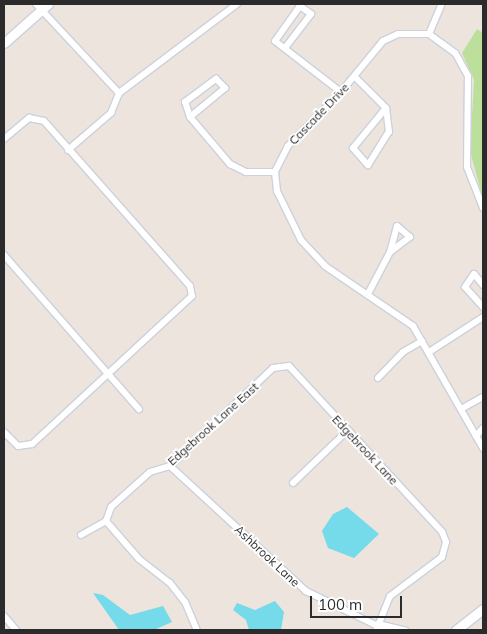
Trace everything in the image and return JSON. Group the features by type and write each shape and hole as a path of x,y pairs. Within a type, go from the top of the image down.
{"street":[{"path":"68,150 111,113 119,93 237,4"},
{"path":"442,4 428,34 455,53 468,76 467,167 483,208"},
{"path":"4,44 42,6 119,93"},
{"path":"285,48 310,14 300,6 275,41 342,92"},
{"name":"Cascade Drive","path":"275,172 288,146 342,92 383,41 398,34 428,34"},
{"path":"355,77 386,108 389,132 368,165 353,148 386,108"},
{"path":"190,117 224,90 221,80 185,102 190,117 230,164 246,172 275,172 277,191 301,240 325,266 369,292 401,314 429,352 483,448"},
{"path":"4,139 30,118 44,122 190,286 192,296 32,444 15,444 4,432"},
{"path":"369,292 390,252"},
{"path":"4,255 139,409"},
{"path":"483,285 474,274 465,287 483,307"},
{"path":"429,352 483,317"},
{"path":"378,378 402,352 422,341"},
{"name":"Edgebrook Lane","path":"280,365 296,371 346,432 442,532 446,542 438,560 394,592 377,627"},
{"name":"Edgebrook Lane East","path":"106,522 111,507 150,472 170,466 280,365"},
{"path":"461,409 483,397"},
{"path":"476,436 483,428"},
{"path":"293,483 346,432"},
{"name":"Ashbrook Lane","path":"170,466 306,592 333,608 386,630"},
{"path":"81,535 106,522 139,559 170,583 185,602 196,630"},
{"path":"456,630 483,609"},
{"path":"4,616 16,630"},
{"name":"Ashbrook Lane","path":"377,627 405,630"}],"green space":[{"path":"477,29 483,33 483,199 470,151 474,80 462,53"}],"water":[{"path":"347,507 379,534 354,558 328,548 322,531 333,514"},
{"path":"93,593 103,595 130,615 163,606 172,622 154,630 119,630"},
{"path":"275,601 284,612 281,630 249,630 246,620 233,610 237,603 255,610"}]}
